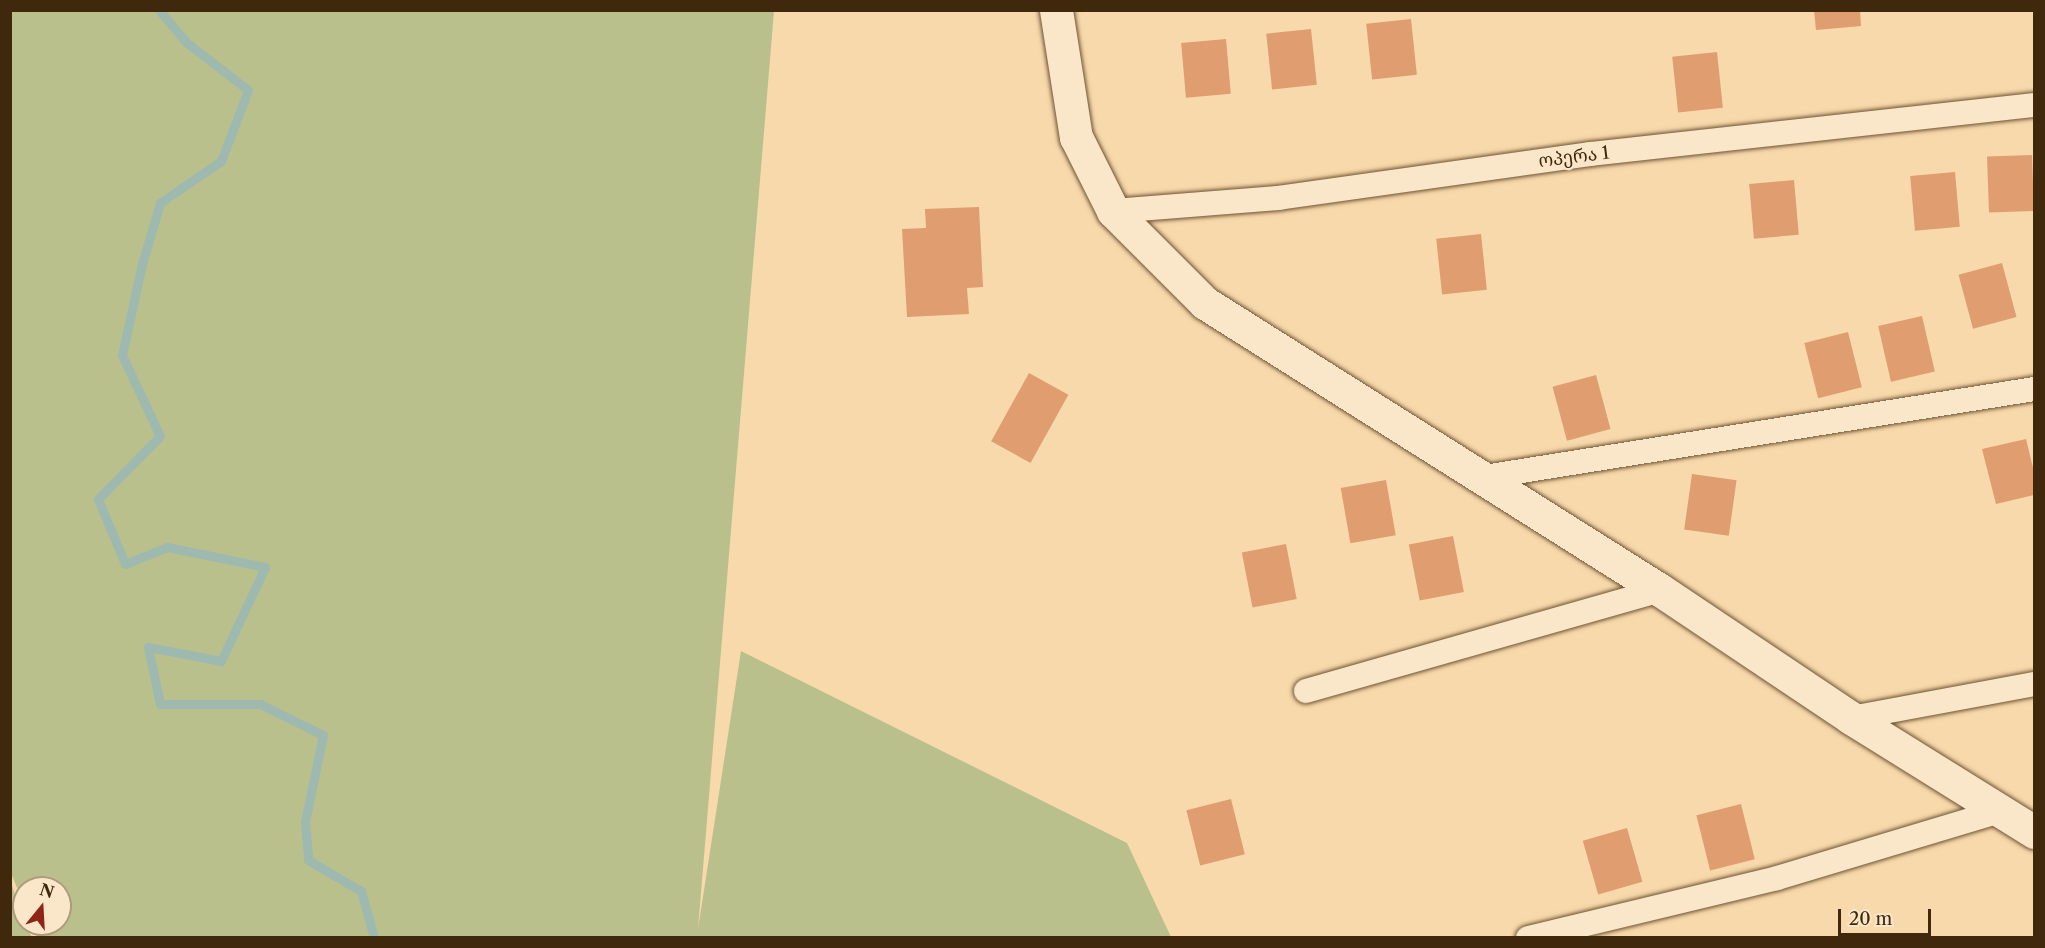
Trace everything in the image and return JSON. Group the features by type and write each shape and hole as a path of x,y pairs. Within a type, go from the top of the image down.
{"street":[{"path":"1056,10 1076,137 1113,211 1205,303 1478,478 1660,590 1851,718 2034,832"},
{"name":"ოპერა 1","path":"1113,211 1278,198 1590,154 2034,105"},
{"path":"1478,478 2034,389"},
{"path":"1305,691 1660,590"},
{"path":"1851,718 2034,684"},
{"path":"1528,938 1777,878 2000,811"}],"green space":[{"path":"11,10 774,11 698,929 741,651 1127,843 1171,937 37,937 72,936 72,876 12,876 10,871"},
{"path":"11,882 12,936 32,937 11,937"}],"building":[{"path":"1814,10 1860,10 1861,26 1816,30"},
{"path":"1411,19 1417,75 1372,79 1366,24"},
{"path":"1311,29 1317,85 1272,89 1266,34"},
{"path":"1226,39 1231,94 1186,98 1181,43"},
{"path":"1717,52 1723,108 1678,112 1672,57"},
{"path":"2032,155 2034,211 1989,213 1987,157"},
{"path":"1955,172 1960,227 1915,231 1910,176"},
{"path":"1794,180 1799,235 1754,239 1749,184"},
{"path":"979,207 983,287 967,288 969,314 907,317 902,229 926,228 925,209"},
{"path":"1481,234 1487,290 1442,294 1436,239"},
{"path":"2002,263 2016,317 1973,329 1959,275"},
{"path":"1922,316 1935,372 1891,382 1878,326"},
{"path":"1848,332 1862,387 1818,398 1804,343"},
{"path":"1029,373 1068,395 1031,463 991,441"},
{"path":"1596,375 1610,429 1567,441 1553,387"},
{"path":"2026,439 2034,472 2034,495 1996,504 1982,449"},
{"path":"1692,474 1737,480 1729,536 1684,529"},
{"path":"1386,480 1396,535 1350,543 1341,488"},
{"path":"1453,536 1464,592 1420,601 1409,545"},
{"path":"1286,544 1297,599 1253,608 1242,553"},
{"path":"1231,799 1245,854 1200,865 1186,810"},
{"path":"1741,804 1755,859 1710,870 1696,815"},
{"path":"1627,828 1642,882 1598,895 1583,841"}],"waterway":[{"path":"159,10 186,42 248,90 221,161 160,203 142,264 122,355 160,436 98,499 125,564 167,547 265,567 221,661 148,647 160,704 260,704 323,735 305,822 308,860 361,891 374,938"}]}
